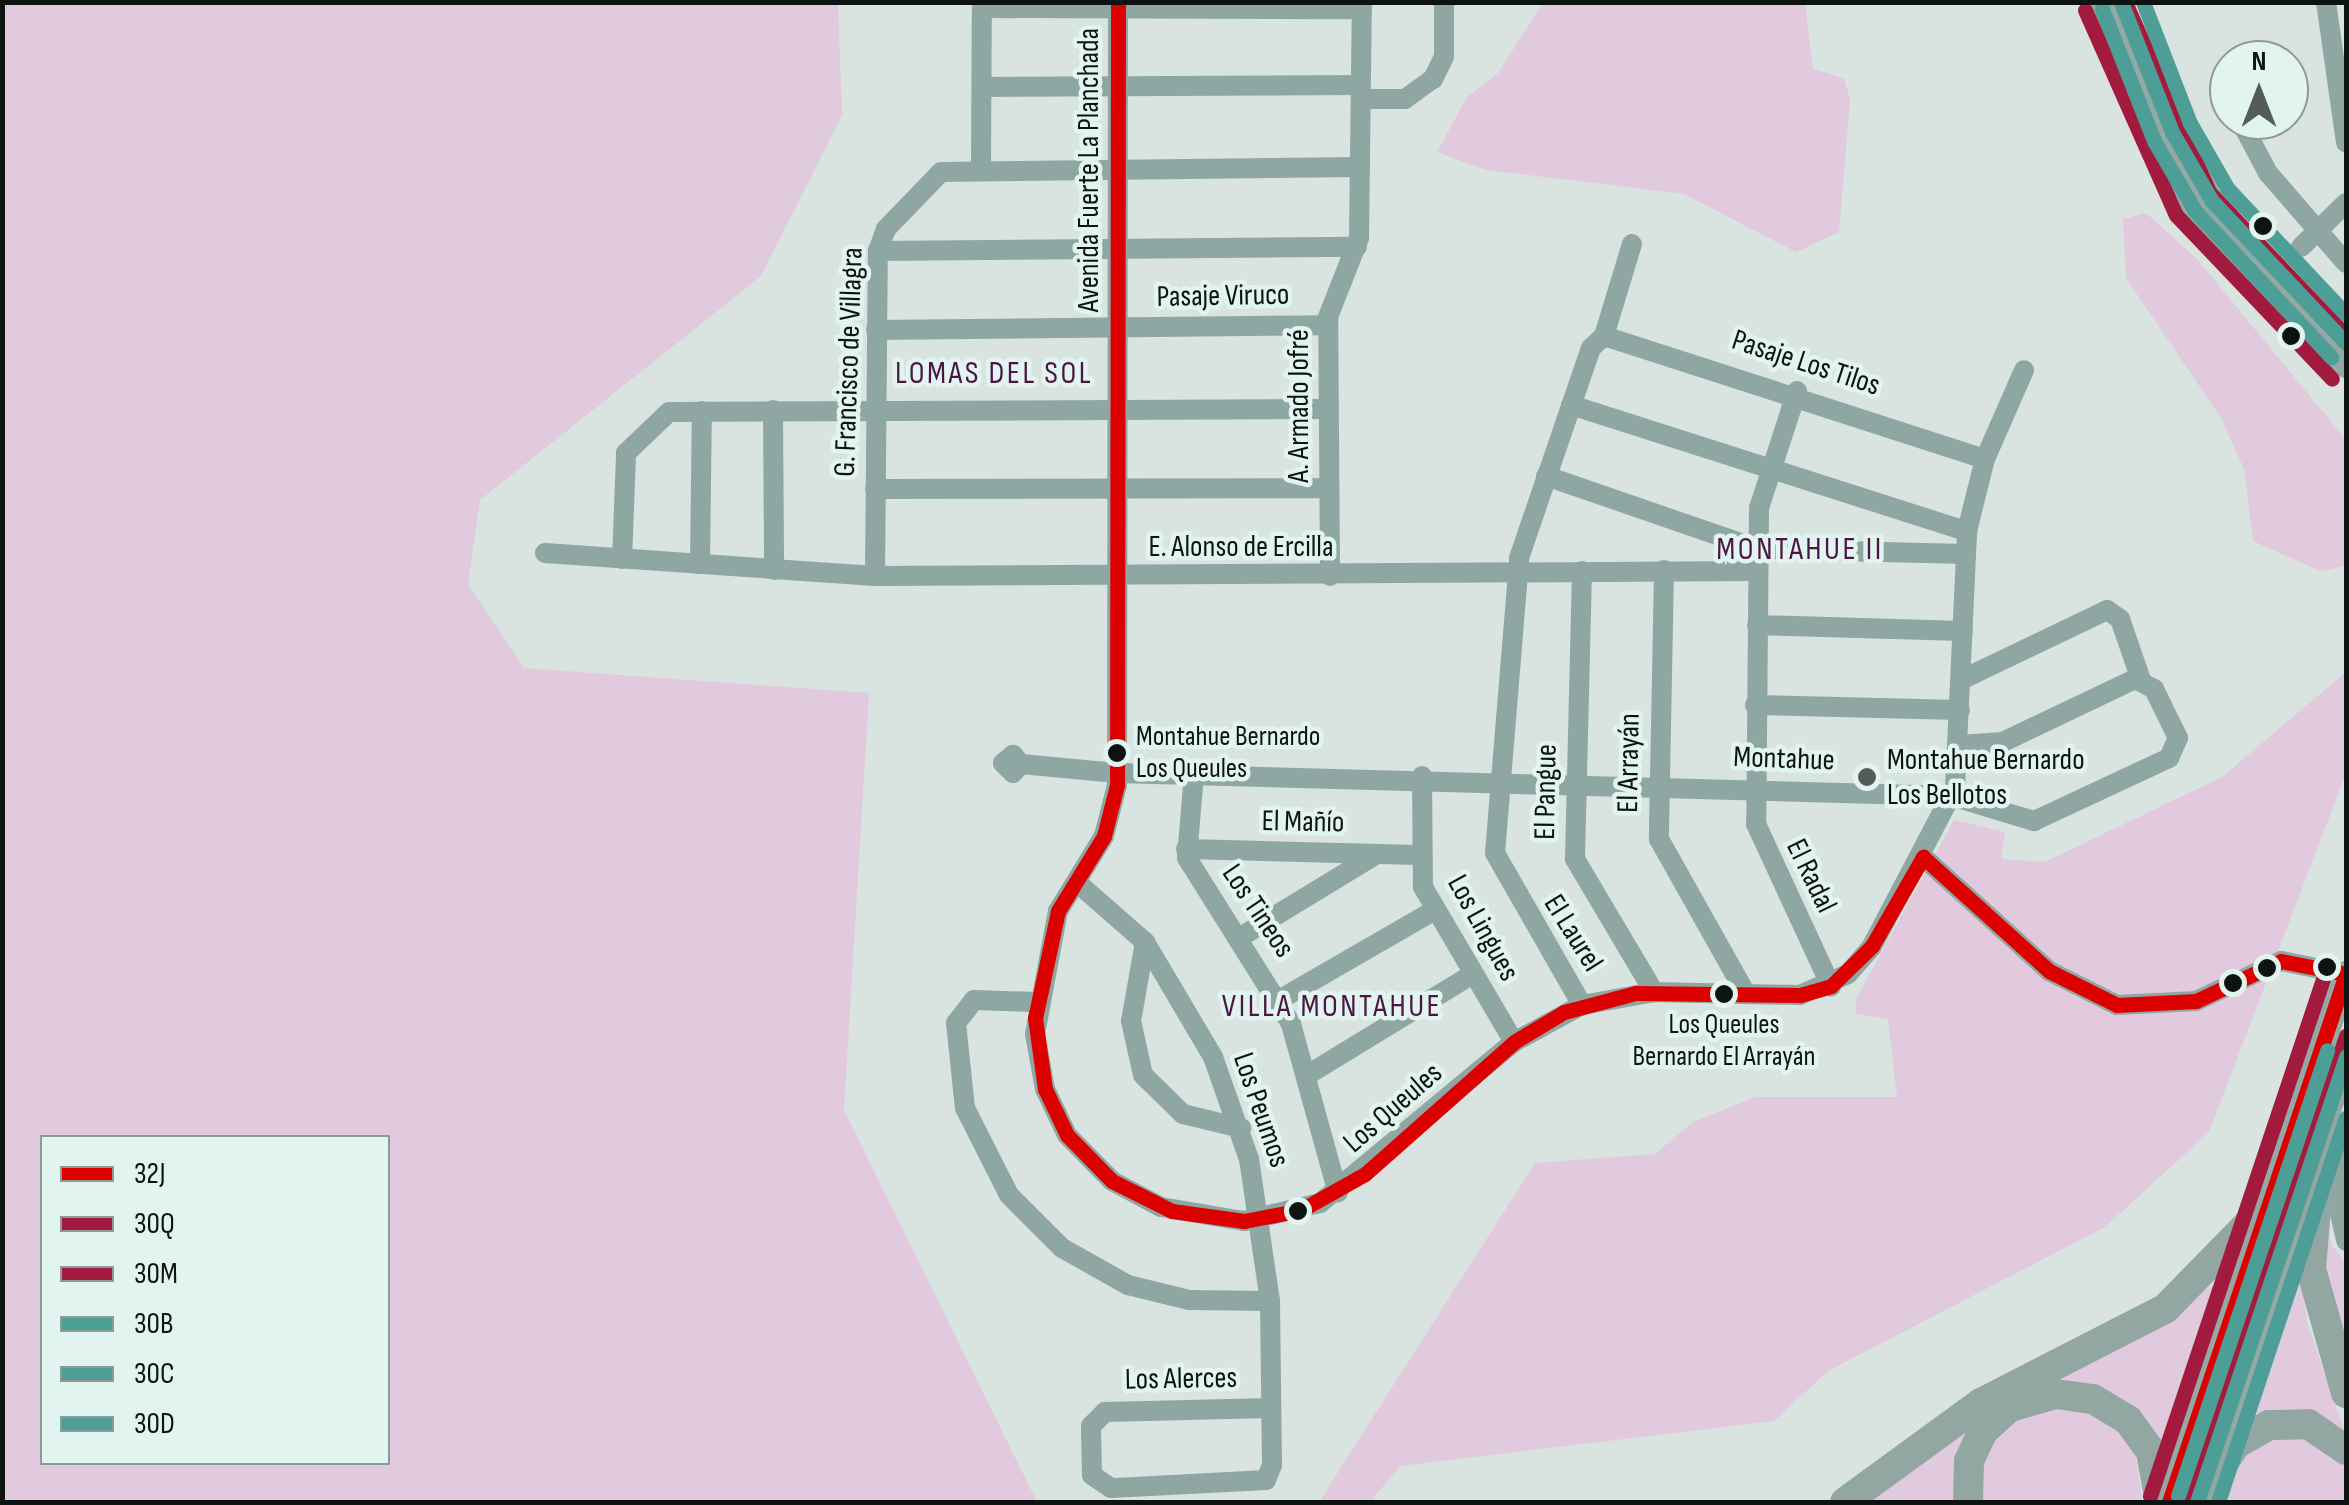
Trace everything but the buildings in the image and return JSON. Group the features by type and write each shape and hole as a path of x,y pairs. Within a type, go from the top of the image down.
{"highway":[{"path":"2335,1134 2311,1269 2346,1394"},
{"path":"1845,1502 1981,1403 2166,1309 2268,1204"},
{"path":"1968,1502 1970,1461 1983,1431 2010,1407 2056,1394 2093,1399 2128,1420 2151,1452 2160,1502"},
{"path":"2200,1494 2236,1444 2268,1424 2308,1424 2346,1450"}],"main road":[{"path":"2104,2 2192,203 2346,365"},
{"path":"2121,2 2172,132 2212,202 2346,343"},
{"path":"2169,1502 2346,974"},
{"path":"2200,1494 2335,1134 2346,1056"}],"street":[{"path":"982,87 1360,92 1405,99 1433,79 1444,56 1444,2"},
{"path":"2326,2 2346,143"},
{"path":"981,167 982,5 1362,6"},
{"name":"Avenida Fuerte La Planchada","path":"1118,5 1120,578"},
{"name":"A. Armado Jofré","path":"1330,576 1328,325 1357,247 1362,6"},
{"path":"2251,140 2308,239 2346,263"},
{"name":"G. Francisco de Villagra","path":"874,576 878,250 891,223 941,172 981,167 1360,167"},
{"path":"2308,239 2346,203"},
{"name":"El Laurel","path":"1582,1004 1496,864 1518,572 1546,476 1572,404 1604,336 1632,244"},
{"path":"878,250 1357,247"},
{"name":"Pasaje Viruco","path":"876,330 1328,325"},
{"name":"Pasaje Los Tilos","path":"1604,336 1796,391 1985,459"},
{"path":"1831,986 1872,946 1923,858 1951,796 1959,745 1968,531 1985,459 2024,370"},
{"name":"El Radal","path":"1796,391 1772,468 1758,549 1754,788 1757,832 1831,986"},
{"path":"1572,404 1968,531"},
{"path":"622,559 630,442 664,414 774,410 1328,409"},
{"path":"774,410 774,570"},
{"path":"700,564 702,411"},
{"path":"1546,476 1758,549 1966,554"},
{"path":"874,489 1329,488"},
{"name":"E. Alonso de Ercilla","path":"545,553 874,576 1120,578 1758,571"},
{"name":"El Arrayán","path":"1664,570 1661,846 1746,994"},
{"name":"El Pangue","path":"1582,571 1576,782 1578,866 1654,992"},
{"name":"Los Queules","path":"1120,578 1117,773 1111,819 1080,886 1058,911 1036,1002 1048,1098 1088,1160 1172,1211 1262,1220 1338,1193 1514,1042 1582,1004 1654,992 1746,994 1831,986"},
{"path":"1959,745 2003,742 2141,680 2120,618 2106,610 1961,680"},
{"path":"1757,625 1963,631"},
{"name":"Montahue","path":"1021,764 1117,773 1422,776 1951,796 2034,821 2169,758 2177,731 2141,680"},
{"path":"1755,705 1960,710"},
{"name":"Los Tineos","path":"1194,774 1186,849 1279,1000 1308,1074 1338,1193"},
{"name":"Los Lingues","path":"1422,776 1419,855 1435,910 1514,1042"},
{"name":"El Mañío","path":"1186,849 1419,855"},
{"path":"1242,936 1377,854"},
{"path":"1923,858 2049,971 2117,1005 2196,1001 2281,961 2346,974"},
{"name":"Los Peumos","path":"1080,886 1145,942 1196,1023 1241,1128 1262,1220 1270,1301 1271,1408 1266,1480"},
{"path":"1279,1000 1435,910"},
{"path":"1145,942 1131,1021 1144,1075 1183,1114 1241,1128"},
{"path":"1308,1074 1473,974"},
{"path":"1036,1002 974,1000 957,1016 965,1108 1009,1195 1062,1248 1128,1285 1189,1300 1270,1301"},
{"path":"2335,1134 2338,1205 2346,1241"},
{"name":"Los Alerces","path":"1266,1480 1106,1488 1092,1476 1090,1432 1109,1410 1271,1408"}],"shaded area":[{"path":"3,2 838,3 842,115 761,276 480,500 468,584 524,668 869,693 844,1110 1037,1502 3,1502"},
{"path":"1543,3 1805,3 1813,69 1844,78 1850,100 1839,232 1796,252 1684,194 1486,170 1437,152 1467,97 1498,73"},
{"path":"2146,213 2197,259 2346,440 2346,566 2320,571 2253,541 2244,469 2221,418 2126,278 2123,219"},
{"path":"2346,672 2346,773 2209,1132 2105,1227 1828,1371 1774,1421 1400,1466 1370,1502 1319,1502 1535,1163 1655,1154 1693,1122 1755,1097 1897,1097 1888,1019 1856,1014 1856,999 1954,820 2005,832 2001,859 2045,862 2222,777"},
{"path":"2326,1211 2331,1244 2346,1263 2346,1362 2319,1262"},
{"path":"2298,1243 2307,1322 2346,1435 2230,1437"},
{"path":"2224,1279 2165,1462 2160,1450 2040,1383"},
{"path":"2061,1404 2108,1419 2134,1446 2143,1502 1976,1502 1978,1464 2007,1421"},
{"path":"1977,1414 1954,1502 1862,1502"},
{"path":"2288,1428 2346,1463 2346,1502 2215,1502 2234,1460"}],"transit line":[{"name":"32J","path":"1118,2 1117,785 1104,836 1058,911 1035,1018 1045,1089 1067,1135 1112,1181 1172,1211 1244,1221 1301,1210 1365,1174 1514,1042 1564,1012 1636,993 1800,995 1831,986 1872,946 1923,857 2049,971 2117,1005 2196,1001 2281,961 2346,974 2169,1502"},
{"name":"30B","path":"2121,2 2172,132 2212,201 2346,343"},
{"name":"30M","path":"2125,2 2209,192 2346,336"},
{"name":"30D","path":"2143,2 2190,123 2228,189 2346,314"},
{"name":"30C","path":"2102,9 2154,141 2195,211 2331,357"},
{"name":"30Q","path":"2085,10 2176,215 2332,379"},
{"name":"30M","path":"2150,1496 2327,967"},
{"name":"30Q","path":"2190,1502 2346,1035"},
{"name":"30D","path":"2178,1496 2327,1050"},
{"name":"30B","path":"2197,1502 2346,1056"},
{"name":"30C","path":"2218,1502 2346,1118"}],"place":[{"name":"Montahue Bernardo Los Queules","path":"1117,753"},
{"name":"Montahue Bernardo Los Bellotos","path":"1867,777"},
{"name":"Los Queules Bernardo El Arrayán","path":"1724,994"}],"district":[{"name":"LOMAS DEL SOL","path":"994,374"},
{"name":"MONTAHUE II","path":"1800,550"},
{"name":"VILLA MONTAHUE","path":"1332,1007"}]}
